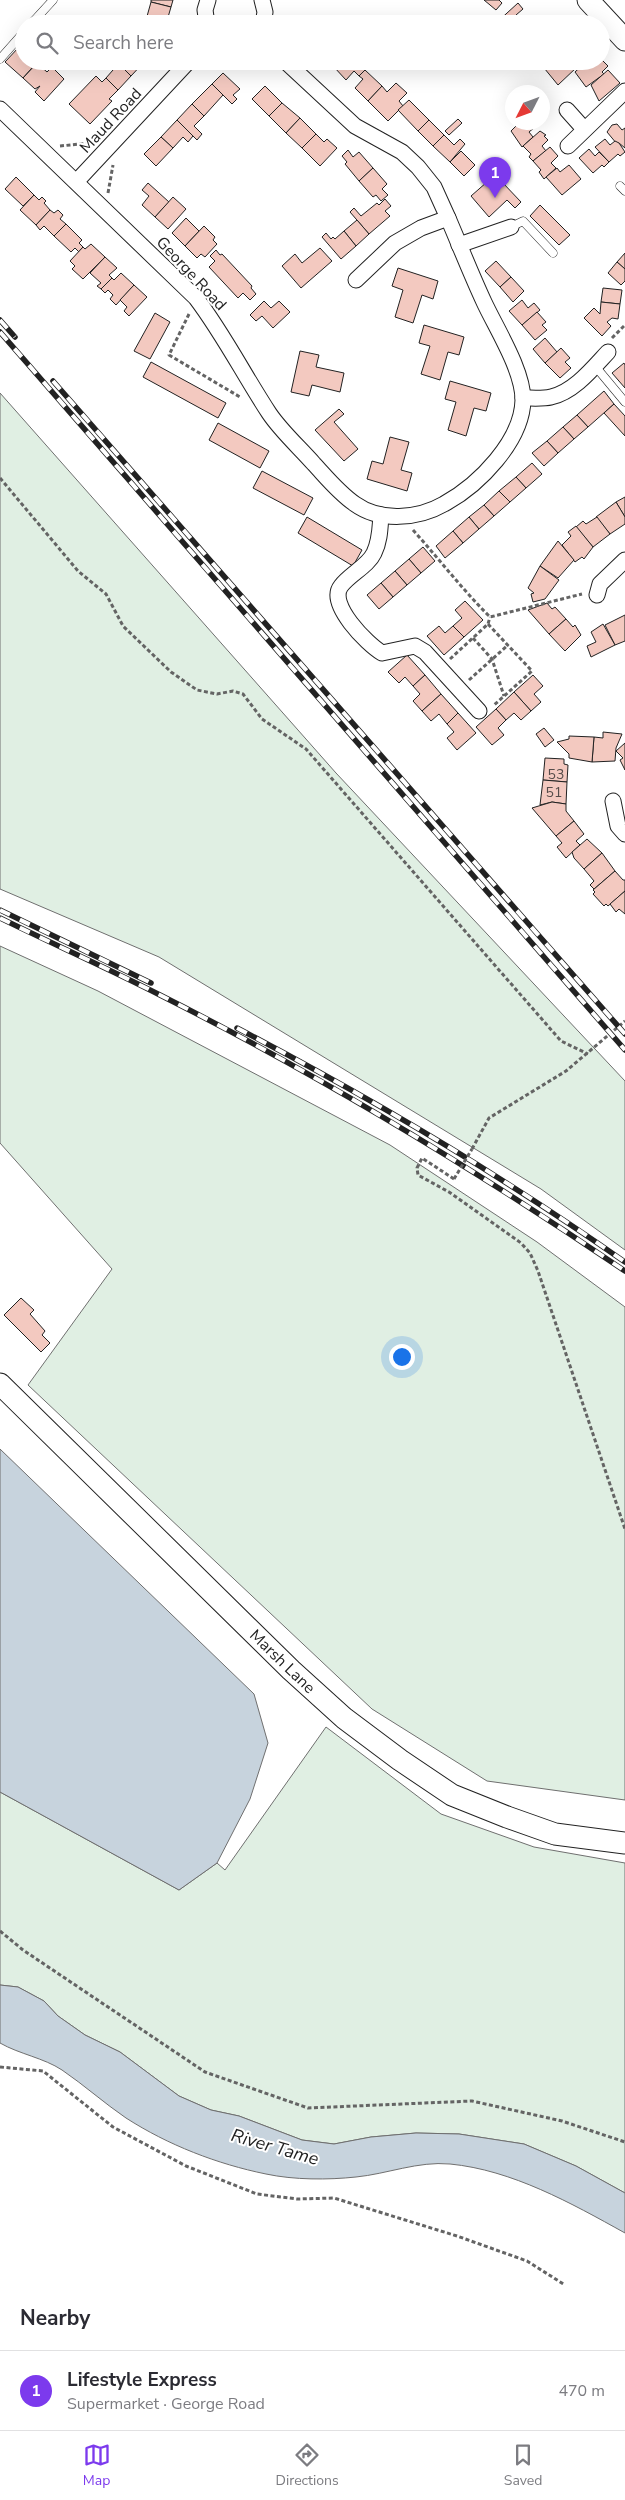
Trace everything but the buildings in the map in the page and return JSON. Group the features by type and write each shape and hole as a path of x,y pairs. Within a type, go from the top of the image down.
{"main road":[{"path":"588,0 602,15"},
{"path":"610,24 625,40"},
{"name":"Marsh Lane","path":"0,1384 291,1670 344,1718 400,1760 452,1795 507,1816 556,1834 625,1844"}],"street":[{"path":"205,15 208,0"},
{"path":"262,0 264,15"},
{"name":"Maud Road","path":"77,181 190,70"},
{"name":"George Road","path":"0,109 77,181 196,298 217,325 270,415 328,478 356,505 381,515 414,515 433,510 451,500 485,472 509,445 521,420 523,398 506,344 485,303 434,187 418,166 402,152 355,126 295,70"},
{"path":"568,146 625,91"},
{"path":"566,110 584,129"},
{"path":"356,280 395,243 421,228 448,218"},
{"path":"459,245 512,228"},
{"path":"523,398 552,396 568,388 595,366 608,352"},
{"path":"381,515 379,541 374,555 340,587 337,599 342,611 373,648 382,653 415,646 425,652 479,711"},
{"path":"597,595 600,584 625,560"},
{"path":"613,801 618,826 625,834"}],"lane":[{"path":"39,15 53,0"},
{"path":"0,59 15,42"},
{"path":"512,228 523,221 553,252"},
{"path":"595,366 625,402"}],"path":[{"path":"58,146 96,143"},
{"path":"108,196 114,160"},
{"path":"186,307 190,316 168,355 245,400"},
{"path":"0,478 78,571 106,594 123,626 171,672 197,690 218,694 233,692 244,694 262,719 306,749 561,1041 588,1054"},
{"path":"399,516 449,569 462,589 490,617"},
{"path":"490,617 576,594 597,595"},
{"path":"440,668 488,624 490,617"},
{"path":"479,711 482,716 532,671 488,624"},
{"path":"473,638 492,659 504,696"},
{"path":"459,689 508,645"},
{"path":"625,1021 566,1071 489,1118 454,1179 422,1158 417,1168 418,1175 449,1192 521,1243 530,1253 538,1271 625,1528"},
{"path":"0,1931 23,1950 205,2072 308,2108 472,2101 562,2121 625,2142"},
{"path":"0,2067 43,2071 112,2128 186,2166 257,2194 298,2199 334,2198 457,2236 527,2261 565,2285"}],"green space":[{"path":"0,393 336,773 625,1081 625,1250 541,1189 159,957 0,889"},
{"path":"0,946 98,991 390,1145 537,1242 625,1307 625,1800 487,1781 372,1709 28,1385 112,1269 0,1143"},
{"path":"326,1727 441,1814 534,1847 625,1863 625,2193 576,2166 524,2144 459,2134 416,2133 371,2137 334,2144 302,2140 239,2116 211,2110 179,2096 120,2052 85,2035 58,2016 44,2001 18,1987 0,1985 0,1792 179,1890 217,1863 225,1870"}],"water":[{"path":"0,1449 254,1694 268,1743 250,1799 217,1863 179,1890 0,1792"},
{"name":"River Tame","path":"0,1985 18,1987 44,2001 58,2016 85,2035 120,2052 179,2096 211,2110 239,2116 302,2140 334,2144 371,2137 416,2133 459,2134 524,2144 576,2166 625,2193 625,2233 584,2210 540,2190 496,2173 473,2167 450,2164 426,2164 356,2177 299,2178 248,2170 193,2152 142,2128 55,2066 0,2043"}],"railway":[{"path":"0,320 15,337"},
{"path":"0,332 625,1050"},
{"path":"53,381 625,1034"},
{"path":"0,910 151,983"},
{"path":"0,918 160,995 339,1091 455,1161 625,1271"},
{"path":"237,1028 337,1082 435,1139 531,1199 625,1262"}],"place":[{"name":"Lifestyle Express","path":"495,198"}]}
